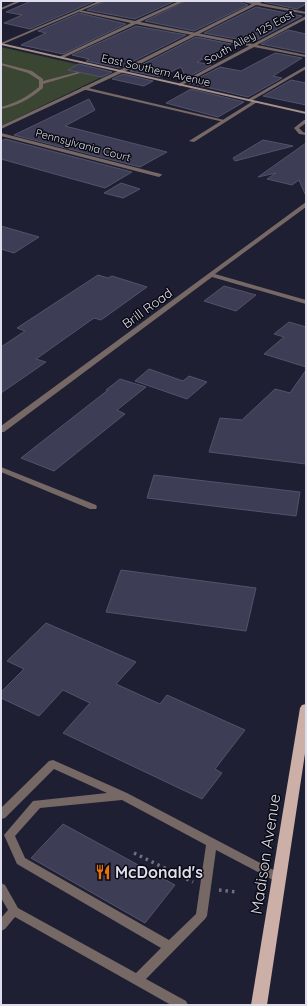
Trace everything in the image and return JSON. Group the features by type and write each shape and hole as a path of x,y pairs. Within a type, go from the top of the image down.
{"main road":[{"name":"Madison Avenue","path":"259,1005 306,708"}],"street":[{"path":"1,9 20,1"},
{"path":"2,44 102,1"},
{"path":"61,57 182,1"},
{"path":"241,1 306,13"},
{"path":"1,128 128,68 261,1"},
{"path":"80,11 306,56"},
{"name":"South Alley 125 East","path":"180,85 306,17"},
{"name":"East Southern Avenue","path":"2,44 306,113"},
{"path":"1,64 30,72 41,80 41,87 29,98 14,106 1,108"},
{"path":"249,100 306,67"},
{"path":"41,83 78,73"},
{"path":"84,88 224,121"},
{"path":"192,141 255,102"},
{"path":"306,121 296,128 301,133 306,134"},
{"name":"Pennsylvania Court","path":"1,134 159,175"},
{"name":"Brill Road","path":"1,430 306,204"},
{"path":"212,275 306,302"},
{"path":"1,469 93,507"},
{"path":"1,815 53,764 123,796 279,878"},
{"path":"123,796 37,804 9,835 21,860 170,947"},
{"path":"137,980 201,916 212,842"},
{"path":"1,888 14,911 182,1005"},
{"path":"1,926 14,911"}],"path":[{"path":"134,853 205,888 236,892"}],"green space":[{"path":"1,47 112,72 1,126"}],"building":[{"path":"31,1 95,1 30,29 4,23 22,15 6,12"},
{"path":"105,1 175,1 135,19 87,10"},
{"path":"185,1 238,1 248,5 194,31 145,21"},
{"path":"264,1 306,1 306,4 297,9"},
{"path":"256,7 302,16 253,42 204,33"},
{"path":"79,13 126,24 63,54 21,45 46,33 38,31"},
{"path":"136,26 186,35 120,68 86,61 89,59 72,55"},
{"path":"288,30 306,34 306,53 261,44"},
{"path":"196,37 231,44 197,62 211,65 186,78 181,67 160,77 130,71"},
{"path":"275,53 302,58 273,76 282,78 248,97 189,83 220,67 241,71"},
{"path":"79,64 112,72 102,77 68,70"},
{"path":"123,74 153,81 144,86 112,79"},
{"path":"291,80 306,83 306,105 263,96"},
{"path":"191,89 244,102 218,117 166,103"},
{"path":"89,99 95,110 65,126 167,152 140,167 14,135"},
{"path":"5,139 132,172 105,188 1,159 1,141"},
{"path":"263,140 293,146 235,161 233,158"},
{"path":"306,143 306,196 299,180 292,185 267,179 276,173 258,177"},
{"path":"121,183 140,189 123,198 104,193"},
{"path":"1,226 39,237 14,253 1,249"},
{"path":"98,275 108,278 112,276 147,287 101,320 94,318 36,359 46,362 1,393 1,347 25,331 17,328"},
{"path":"224,286 256,295 236,311 204,301"},
{"path":"289,322 306,327 306,367 264,354 284,337 274,334"},
{"path":"149,369 183,381 189,376 207,382 187,399 135,381"},
{"path":"306,370 306,464 209,452 220,418 242,420 275,389 290,393"},
{"path":"120,379 146,387 117,410 125,414 54,471 21,458 108,390 106,390"},
{"path":"154,475 300,492 296,516 147,498"},
{"path":"121,570 256,588 246,631 106,612"},
{"path":"46,623 136,662 116,684 160,704 167,695 245,730 215,769 222,773 202,799 63,733 90,703 63,690 39,716 1,698 1,692 24,669 7,661"},
{"name":"McDonald's","path":"63,824 175,885 145,923 31,858"}],"place":[{"name":"McDonald's","path":"103,872"}]}
